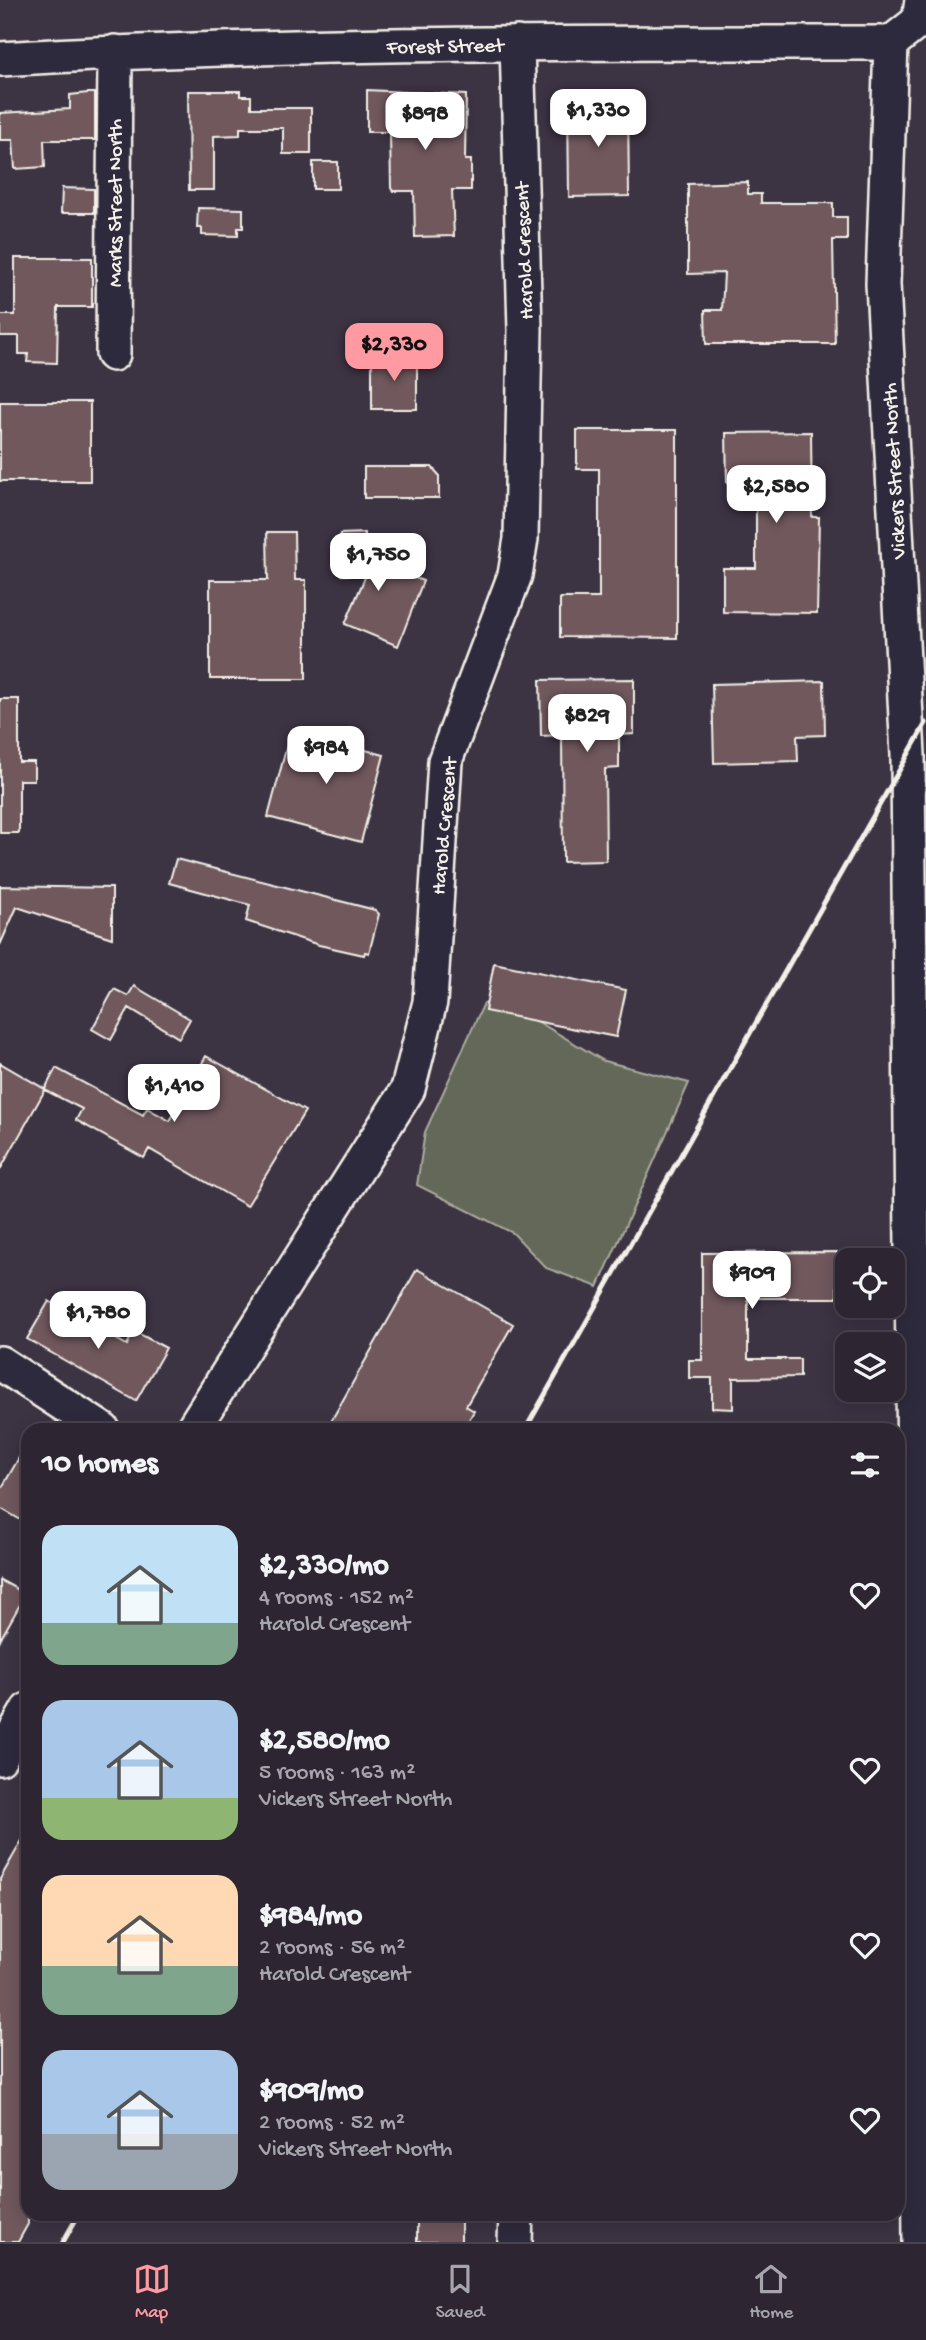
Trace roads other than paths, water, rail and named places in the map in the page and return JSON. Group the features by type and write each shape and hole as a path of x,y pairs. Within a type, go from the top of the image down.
{"street":[{"path":"891,43 919,21 922,0"},
{"name":"Forest Street","path":"0,59 115,52 517,43 891,43"},
{"name":"Harold Crescent","path":"196,1423 408,1089 430,1002 445,761 515,575 521,539 526,331 517,43"},
{"name":"Vickers Street North","path":"891,43 883,284 908,755 913,1674 920,2242"},
{"name":"Marks Street North","path":"113,354 115,52"},
{"path":"0,1363 92,1423"},
{"path":"0,1758 21,1722"},
{"path":"515,2242 516,2221"}],"railway":[{"path":"529,1423 926,723"},
{"path":"63,2242 75,2221"}]}
